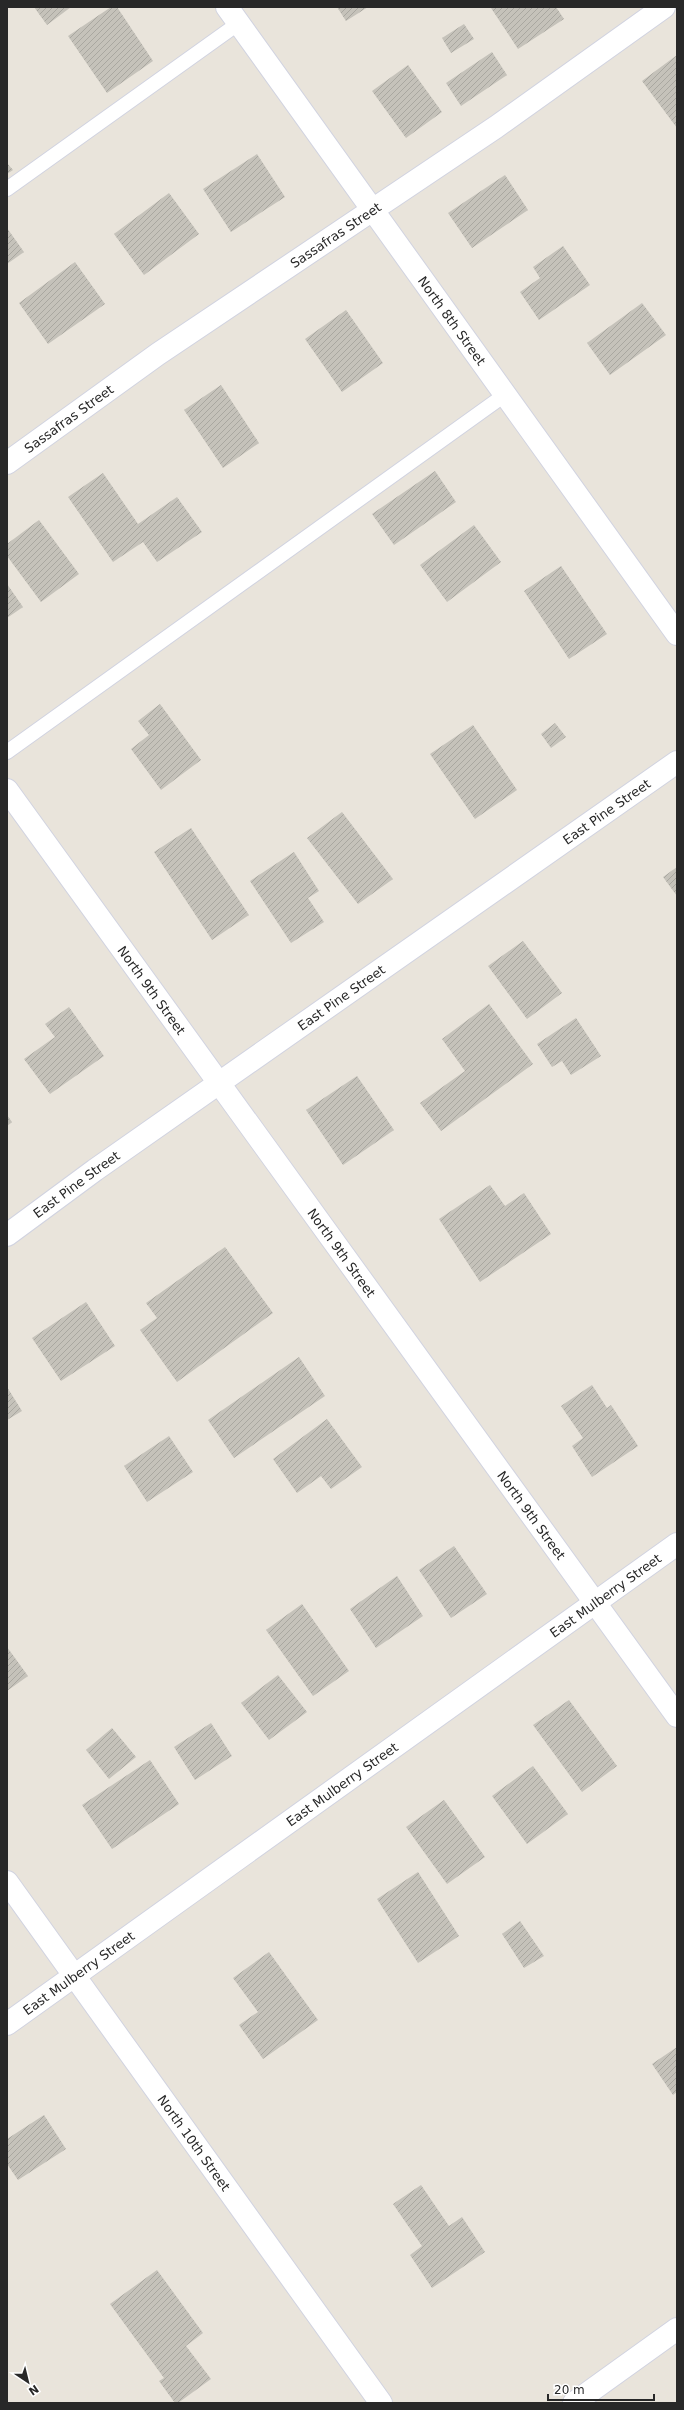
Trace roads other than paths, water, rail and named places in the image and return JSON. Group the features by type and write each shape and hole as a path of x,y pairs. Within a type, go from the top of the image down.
{"street":[{"name":"Sassafras Street","path":"7,463 158,354 496,128 664,7"},
{"name":"North 8th Street","path":"233,15 677,634"},
{"name":"East Pine Street","path":"7,1234 219,1083 677,762"},
{"name":"North 9th Street","path":"7,790 677,1716"},
{"name":"East Mulberry Street","path":"7,2024 677,1544"},
{"name":"North 10th Street","path":"7,1882 381,2403"},
{"path":"574,2403 677,2328"}],"lane":[{"path":"7,189 233,15"},
{"path":"7,752 506,394"}]}
